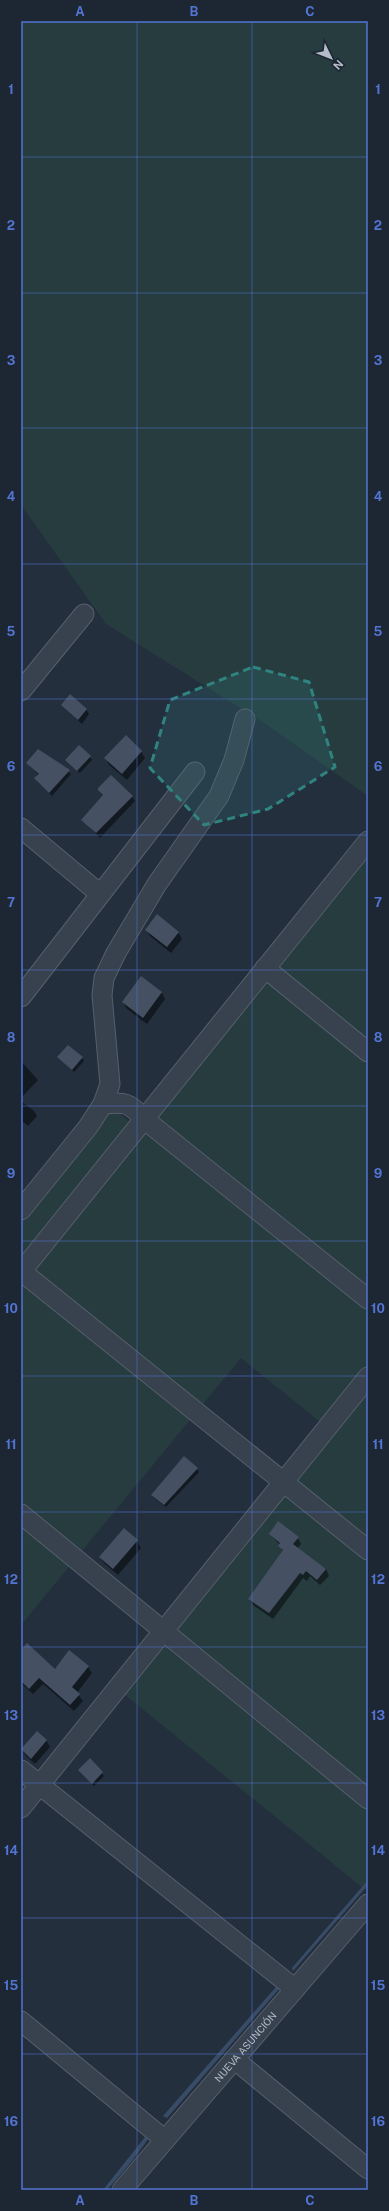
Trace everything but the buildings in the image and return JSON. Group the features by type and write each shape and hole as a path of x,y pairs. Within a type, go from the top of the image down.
{"street":[{"path":"21,691 84,614"},
{"path":"21,1210 88,1127 103,1104 110,1084 102,995 104,978 116,953 157,884 219,796 234,760 245,719"},
{"path":"21,997 195,772"},
{"path":"21,828 100,894"},
{"path":"368,841 21,1272 368,1550"},
{"path":"266,968 368,1052"},
{"path":"103,1104 123,1102 133,1107 144,1119 368,1299"},
{"path":"21,1808 368,1377"},
{"path":"21,1514 368,1799"},
{"path":"21,1770 295,1989"},
{"name":"NUEVA ASUNCIÓN","path":"122,2190 368,1905"},
{"path":"21,2020 165,2140"},
{"path":"234,2059 368,2169"}],"highlighted area":[{"path":"253,667 309,682 335,767 268,809 204,825 150,768 170,700"}],"green space":[{"path":"21,21 368,21 368,796 264,723 106,624 21,505"},
{"path":"368,836 368,1892 114,1686 330,1430 241,1358 21,1625 21,1220 93,1131 110,1106 131,1123"}],"water":[{"path":"368,1880 368,1885 293,1971 292,1968"},
{"path":"276,1987 279,1989 167,2118 163,2116"},
{"path":"145,2137 148,2139 133,2160 107,2190 103,2190"}]}
